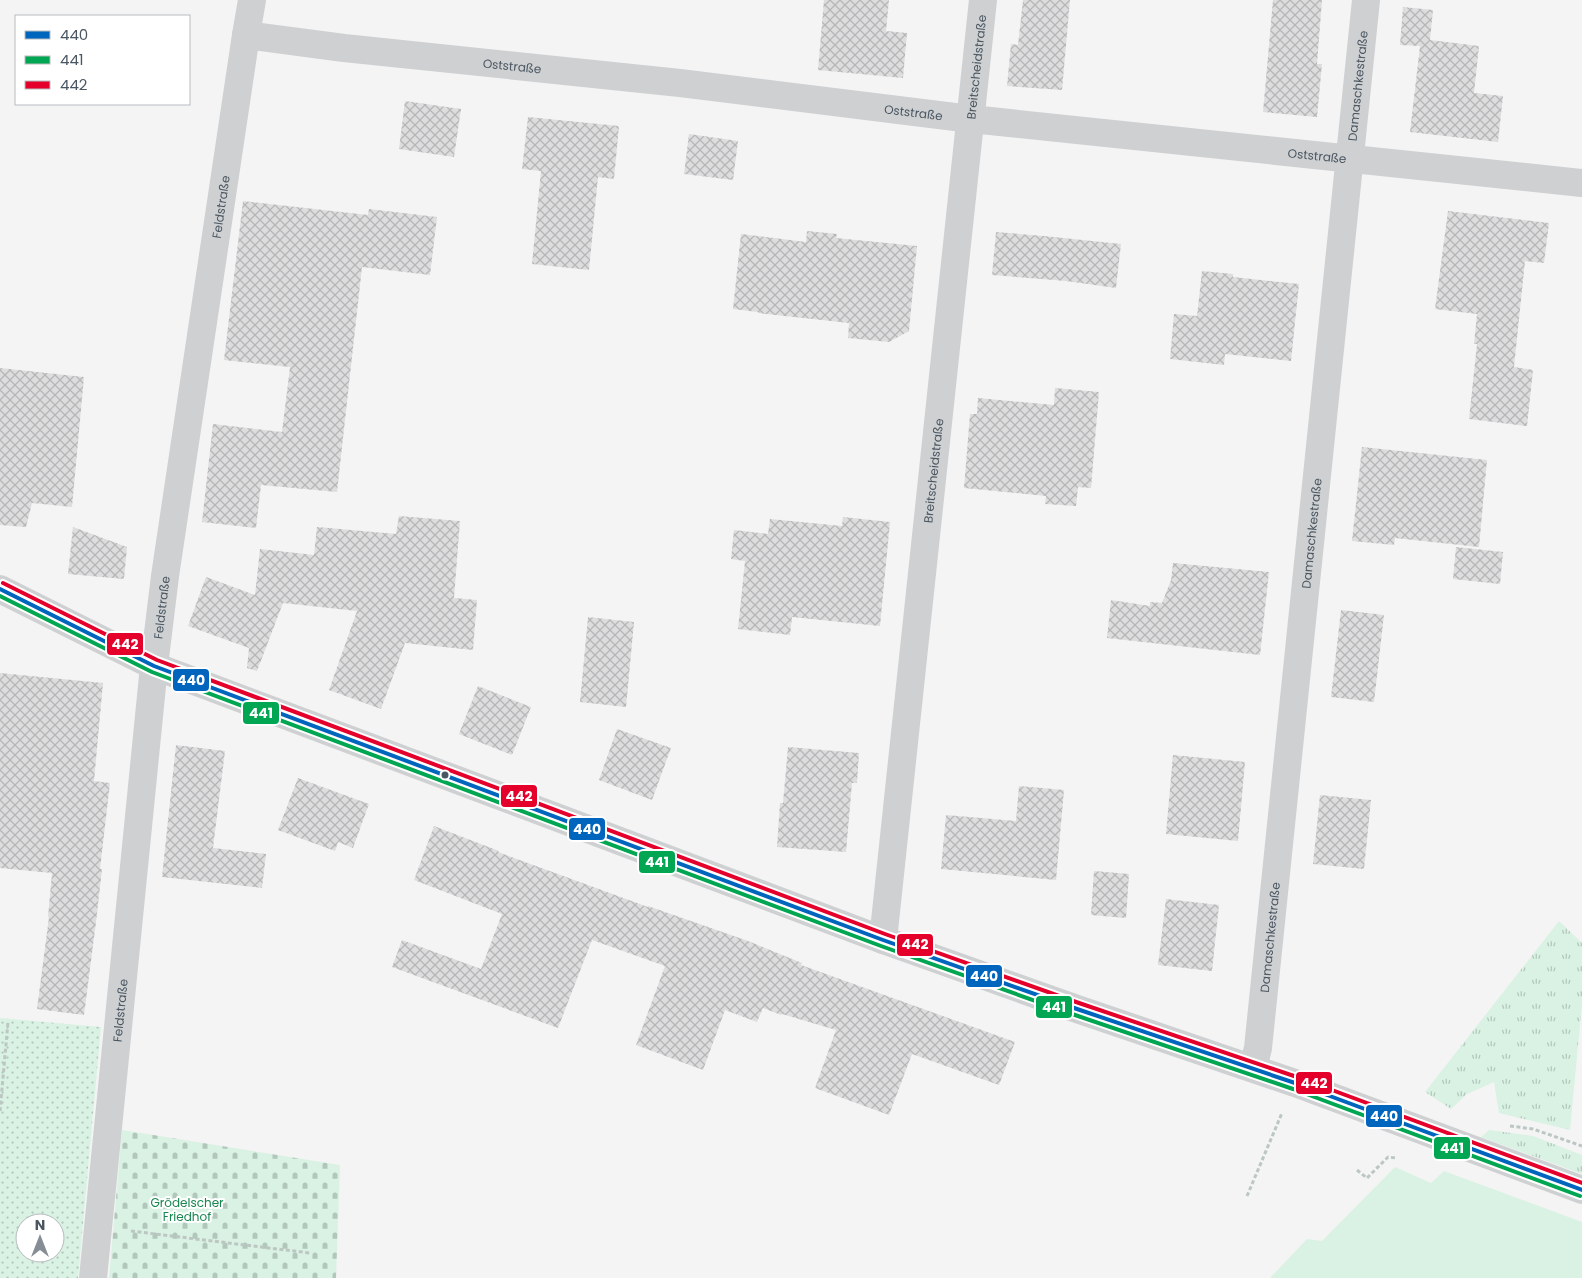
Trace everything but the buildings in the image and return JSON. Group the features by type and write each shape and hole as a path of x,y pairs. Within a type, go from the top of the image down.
{"street":[{"name":"Feldstraße","path":"94,1278 154,666 165,576 252,0"},
{"name":"Breitscheidstraße","path":"883,940 983,0"},
{"name":"Damaschkestraße","path":"1253,1068 1260,1038 1366,0"},
{"name":"Oststraße","path":"246,35 344,48 680,83 971,119 1582,183"},
{"path":"0,589 154,666 883,940 1077,1009 1295,1083 1582,1190"}],"path":[{"path":"0,1110 8,1022"},
{"path":"1247,1196 1295,1083"},
{"path":"1358,1170 1367,1178 1388,1157 1404,1158"},
{"path":"98,1227 310,1253"}],"green space":[{"path":"1559,921 1582,943 1582,1004 1570,1130 1499,1113 1494,1082 1467,1094 1451,1109 1425,1092"},
{"path":"0,1018 101,1027 78,1278 0,1278"},
{"name":"Grödelscher Friedhof","path":"122,1130 340,1165 336,1278 109,1278"},
{"path":"1489,1130 1533,1136 1582,1155 1582,1174 1481,1137"},
{"path":"1395,1167 1431,1183 1444,1171 1582,1222 1582,1278 1270,1278 1307,1239 1322,1241"}],"transit line":[{"name":"442","path":"3,583 157,660 885,934 1079,1003 1297,1077 1582,1183"},
{"name":"440","path":"0,589 154,666 883,940 1077,1009 1295,1083 1582,1190"},
{"name":"441","path":"0,596 152,672 881,946 1075,1015 1293,1089 1580,1196"}]}
